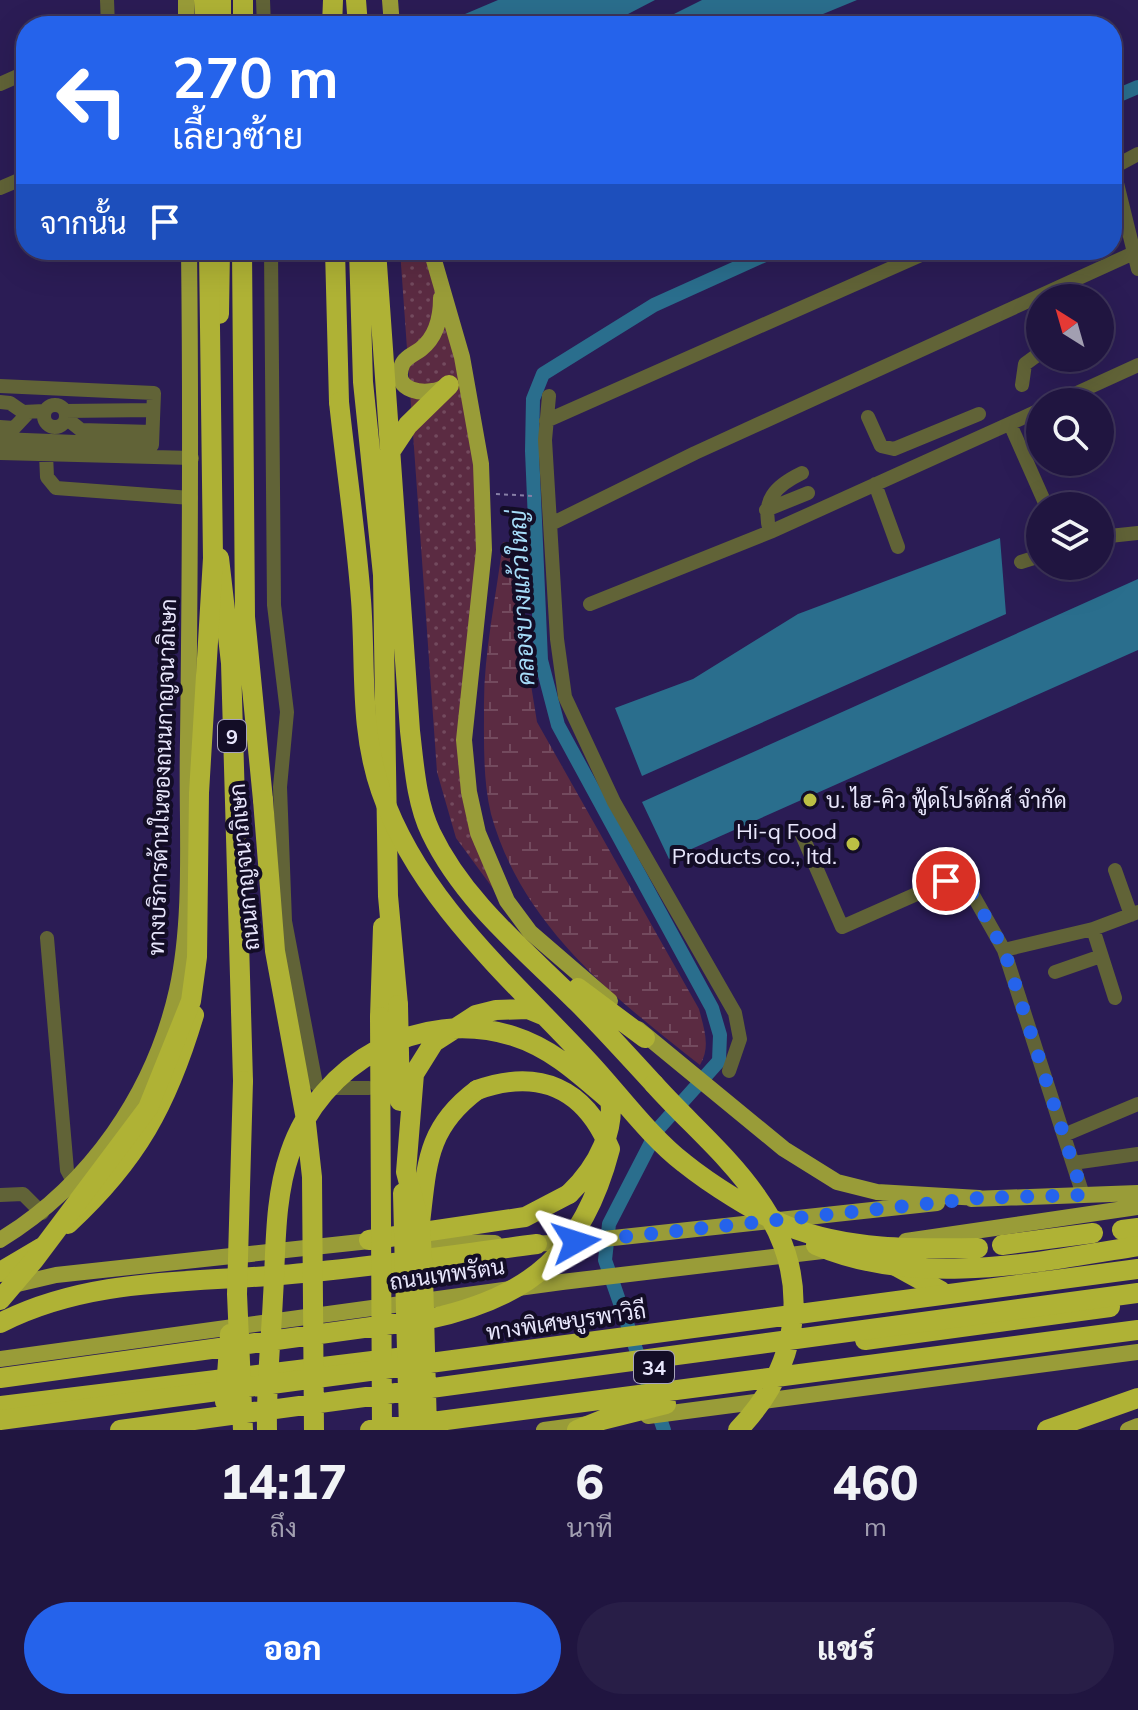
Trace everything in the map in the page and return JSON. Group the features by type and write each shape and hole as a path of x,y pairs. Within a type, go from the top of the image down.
{"highway":[{"path":"0,1300 143,1116 191,1001 197,957 200,778 213,558 209,260"},
{"name":"ถนนกาญจนาภิเษก","path":"220,260 218,554 231,663 243,1081 237,1294 243,1430"},
{"name":"ถนนกาญจนาภิเษก","path":"242,260 245,617 275,951 305,1114 312,1177 314,1430"},
{"path":"335,260 339,402 361,602 362,694 367,741 380,790 407,855 476,944 683,1162"},
{"path":"359,260 363,382 383,575 388,896 398,1005 409,1430"},
{"path":"377,260 415,775 429,830 484,913 579,1004 758,1197 782,1245 794,1284 793,1334 781,1372 765,1399 738,1430"},
{"path":"390,452 408,425 449,385"},
{"path":"0,1272 39,1251 118,1173 148,1133 181,1056 197,1004 211,643 218,554"},
{"path":"382,1430 380,1017 381,937 388,896"},
{"path":"484,913 645,1038"},
{"path":"369,1240 525,1217 569,1194 589,1174 609,1133 610,1092 600,1065 586,1043 562,1023 528,1009 496,1010 454,1026 434,1042 414,1074 406,1172 420,1225"},
{"path":"267,1430 278,1206 288,1156 311,1107 360,1059 389,1043 430,1032 464,1030 512,1036 561,1058 683,1162 843,1256 924,1269 976,1267 1138,1246"},
{"path":"0,1378 475,1309 518,1290 553,1263 590,1211 610,1149 588,1108 554,1088 523,1079 477,1090 456,1106 432,1142 420,1225 427,1430"},
{"path":"786,1225 865,1245 978,1248"},
{"path":"1002,1245 1093,1233"},
{"path":"0,1323 36,1306 116,1286 324,1271 537,1244"},
{"path":"860,1246 941,1291"},
{"name":"34","path":"0,1406 586,1334 640,1331 1138,1267"},
{"name":"ทางพิเศษบูรพาวิถี","path":"0,1420 1138,1267"},
{"path":"120,1430 1138,1293"},
{"path":"224,1430 225,1366 237,1294"},
{"name":"34","path":"170,1430 1138,1303"},
{"path":"370,1430 1138,1330"},
{"path":"577,1430 614,1416 674,1403 1138,1340"},
{"path":"1047,1430 1138,1398"}],"main road":[{"name":"ทางบริการด้านในของถนนกาญจนาภิเษก","path":"0,1240 42,1213 74,1183 107,1144 135,1097 159,1046 177,989 185,906 192,458 189,260"},
{"path":"434,260 462,357 479,438 484,550 464,740 469,792 478,833 507,901 530,932 629,1018 645,1038 732,1104 784,1149 837,1182 877,1192 979,1198"},
{"path":"442,288 441,311 433,335 402,364 401,373 406,386 416,394 428,394 449,385 462,357"},
{"path":"0,1288 56,1275 369,1240 576,1242 979,1198 1138,1193"},
{"name":"ถนนเทพรัตน","path":"0,1359 1138,1207"},
{"name":"34","path":"544,1430 1138,1352"},
{"path":"1128,1430 1138,1426"}],"street":[{"path":"1122,202 1137,252 1138,269"},
{"path":"271,260 274,605 287,712 280,787 285,921 316,1084 320,1088 369,1088"},
{"path":"546,421 909,260"},
{"path":"1077,284 1122,260"},
{"path":"551,524 695,453 1026,308"},
{"path":"1022,385 1026,363"},
{"path":"1088,388 1138,365"},
{"path":"0,386 154,393 152,445 50,444 0,453"},
{"path":"53,388 52,411 62,425 50,444 47,477 56,488 191,498"},
{"path":"549,396 546,421 557,639 565,697 614,802 735,1013 740,1039 729,1071"},
{"path":"0,402 52,411 153,410"},
{"path":"0,427 14,428 52,411"},
{"path":"52,411 81,430 152,432"},
{"path":"868,417 881,446 894,449 979,414"},
{"path":"590,604 770,532 1026,417"},
{"path":"1010,424 1040,492"},
{"path":"0,439 192,458"},
{"path":"904,445 916,466"},
{"path":"770,532 766,510 776,488 802,473"},
{"path":"875,484 898,547"},
{"path":"766,510 808,493"},
{"path":"1114,536 1138,533"},
{"path":"1021,562 1026,560"},
{"path":"802,835 842,927 946,881 959,881 973,894 1004,950 1083,1195"},
{"path":"1004,950 1093,929 1134,914 1115,870"},
{"path":"1093,929 1115,998"},
{"path":"47,938 67,1170 74,1183"},
{"path":"1055,972 1101,956"},
{"path":"1064,1135 1138,1104"},
{"path":"1073,1163 1138,1154"},
{"path":"0,1195 23,1194 42,1213"}],"path":[{"path":"509,493 542,496"}],"green space":[{"path":"401,260 439,260 486,464 469,735 478,815 500,898 456,838 437,772"},
{"path":"503,542 525,544 525,648 537,722 699,1009 706,1044 700,1065 635,1013 574,955 547,924 505,854 488,801 484,737 484,690 490,627"}],"water":[{"path":"498,0 655,0 624,16 460,16"},
{"path":"702,0 857,0 818,16 670,16"},
{"path":"1000,538 1006,614 642,776 615,708 693,679 798,614"},
{"path":"1138,579 1138,650 669,859 642,802"}],"waterway":[{"name":"คลองบางแก้วใหญ่","path":"1122,94 1138,87"},
{"name":"คลองบางแก้วใหญ่","path":"664,1430 605,1260 609,1224 658,1129 719,1061 720,1035 712,1008 558,725 541,660 532,451 533,399 543,374 654,305 754,260"}],"place":[{"name":"บ. ไฮ-คิว ฟู้ดโปรดักส์ จำกัด","path":"810,800"},
{"name":"Hi-q Food Products co., ltd.","path":"853,844"}],"route":[{"path":"576,1242 979,1198 1083,1195 1004,950 969,888 959,881 946,881"}]}
